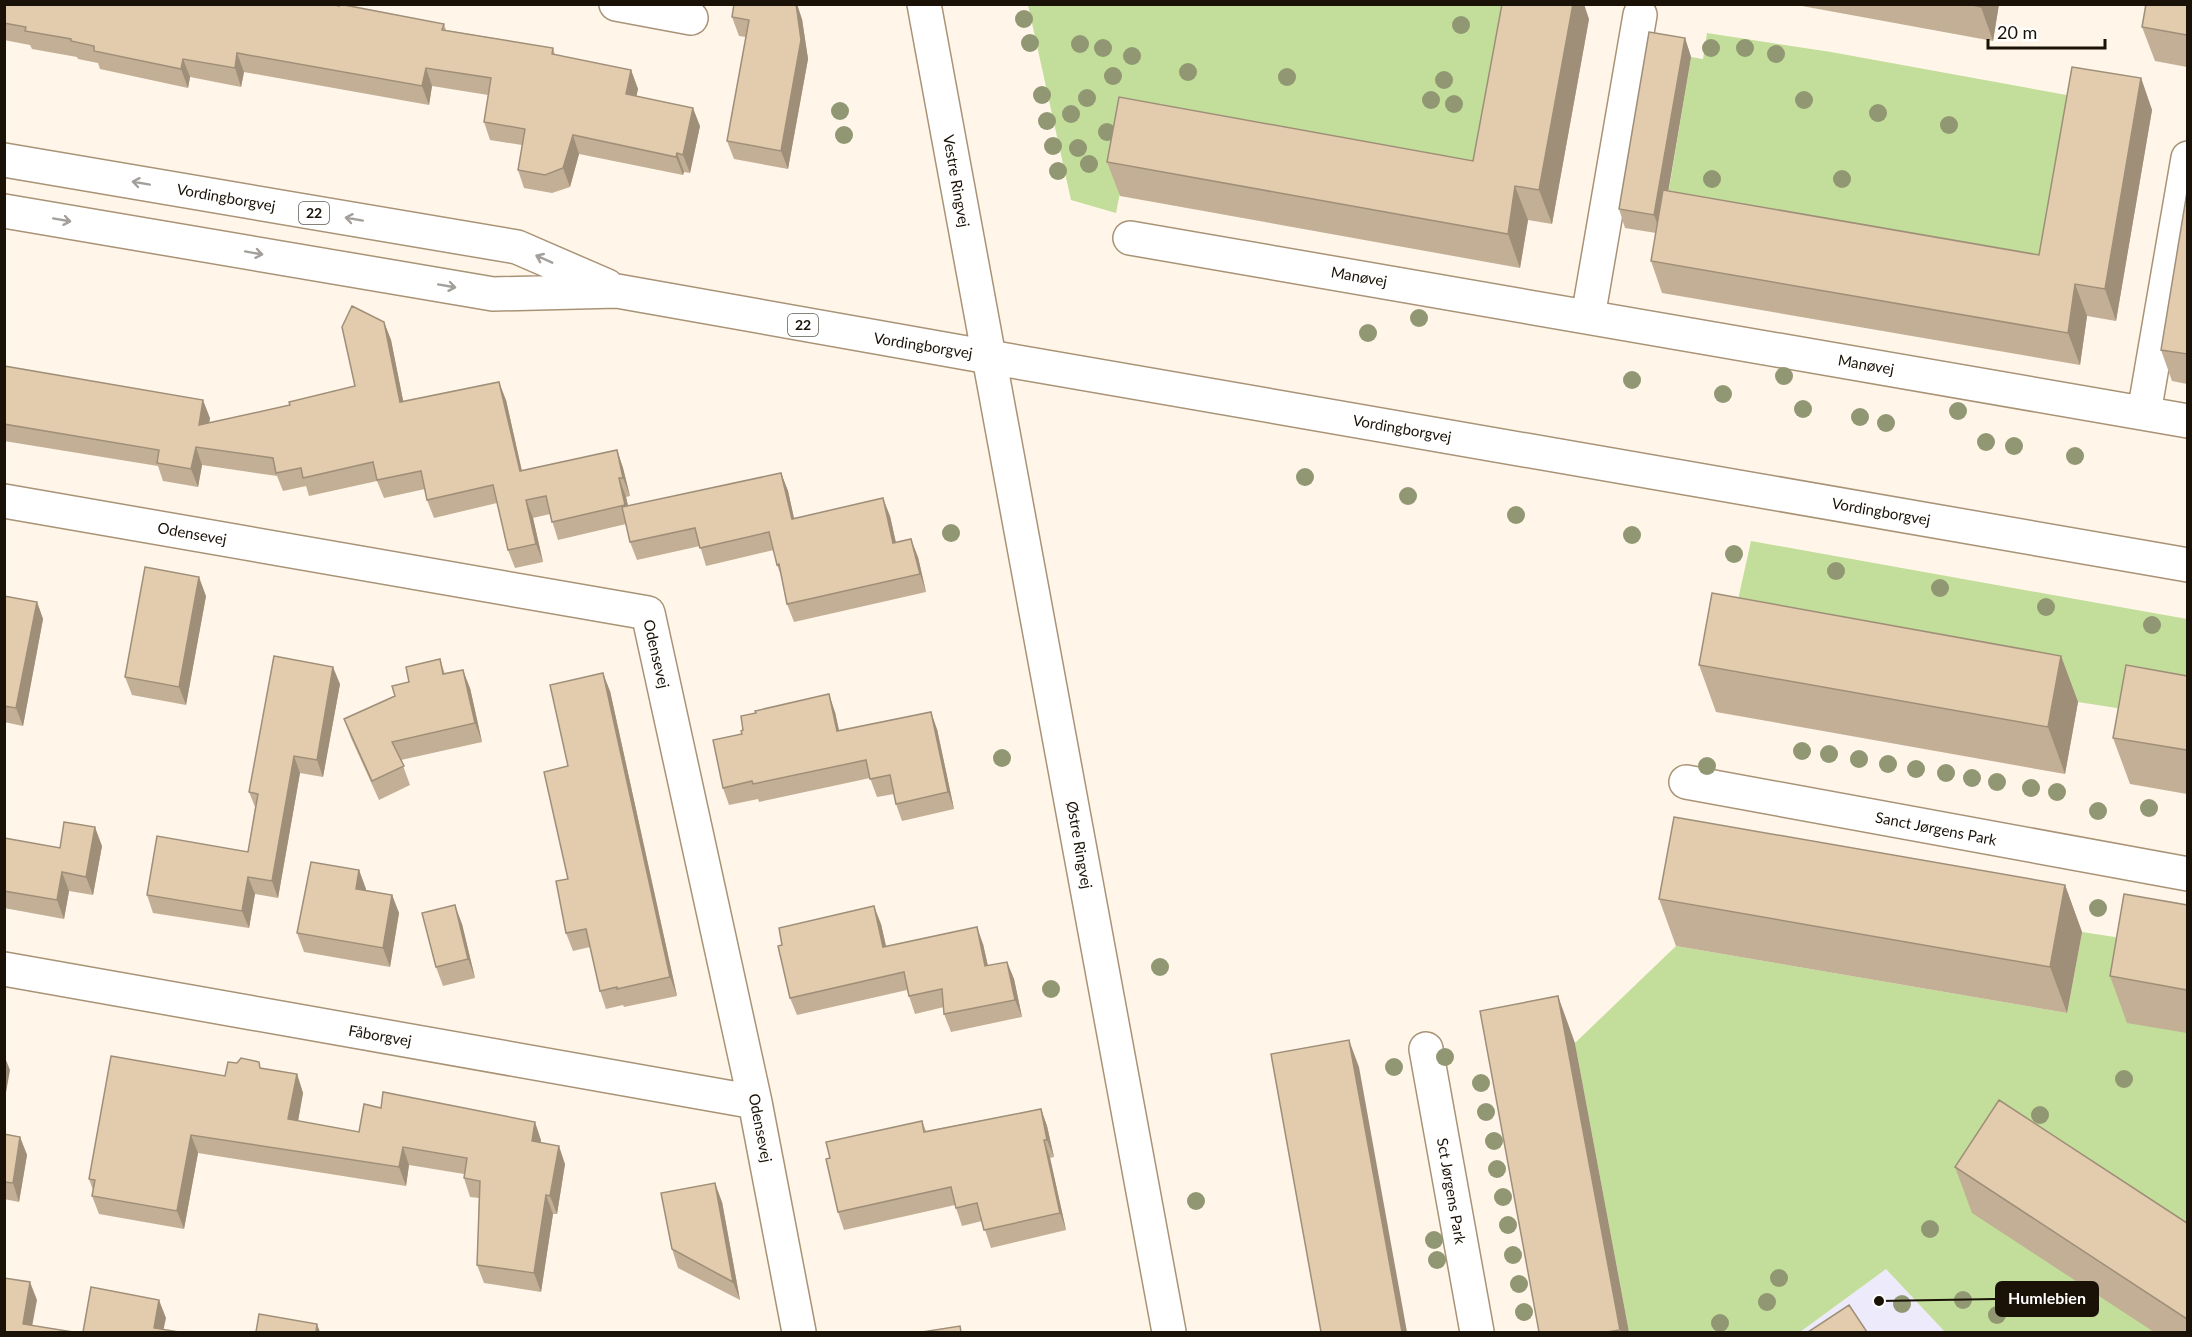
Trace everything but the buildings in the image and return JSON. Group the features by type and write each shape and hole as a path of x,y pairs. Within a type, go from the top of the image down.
{"street":[{"path":"615,4 691,18"},
{"name":"Vestre Ringvej","path":"924,4 989,357"},
{"path":"1588,317 1640,15"},
{"path":"2144,413 2187,158"},
{"name":"Vordingborgvej","path":"4,160 517,247 617,291"},
{"name":"Vordingborgvej","path":"4,211 493,294 617,291 879,339 2187,566"},
{"name":"Manøvej","path":"1130,238 2187,421"},
{"name":"Østre Ringvej","path":"989,357 1169,1332"},
{"name":"Odensevej","path":"4,501 648,613 755,1102 800,1332"},
{"name":"Sanct Jørgens Park","path":"1686,782 2187,874"},
{"name":"Fåborgvej","path":"4,969 755,1102"},
{"name":"Sct Jørgens Park","path":"1426,1049 1477,1332"}],"shaded area":[{"path":"1886,1269 1945,1332 1800,1332"}],"green space":[{"path":"1509,4 1486,195 1132,132 1116,213 1071,200 1028,5"},
{"path":"1707,33 1831,52 2083,98 2046,308 1664,219 1691,57 1703,59"},
{"path":"1751,541 2187,619 2187,719 1729,640"},
{"path":"2082,932 2141,941 2187,1033 2187,1259 2154,1332 1945,1332 1886,1269 1800,1332 1629,1332 1575,1043 1676,946 2067,1013"}],"place":[{"name":"Humlebien","path":"1879,1301"}]}
